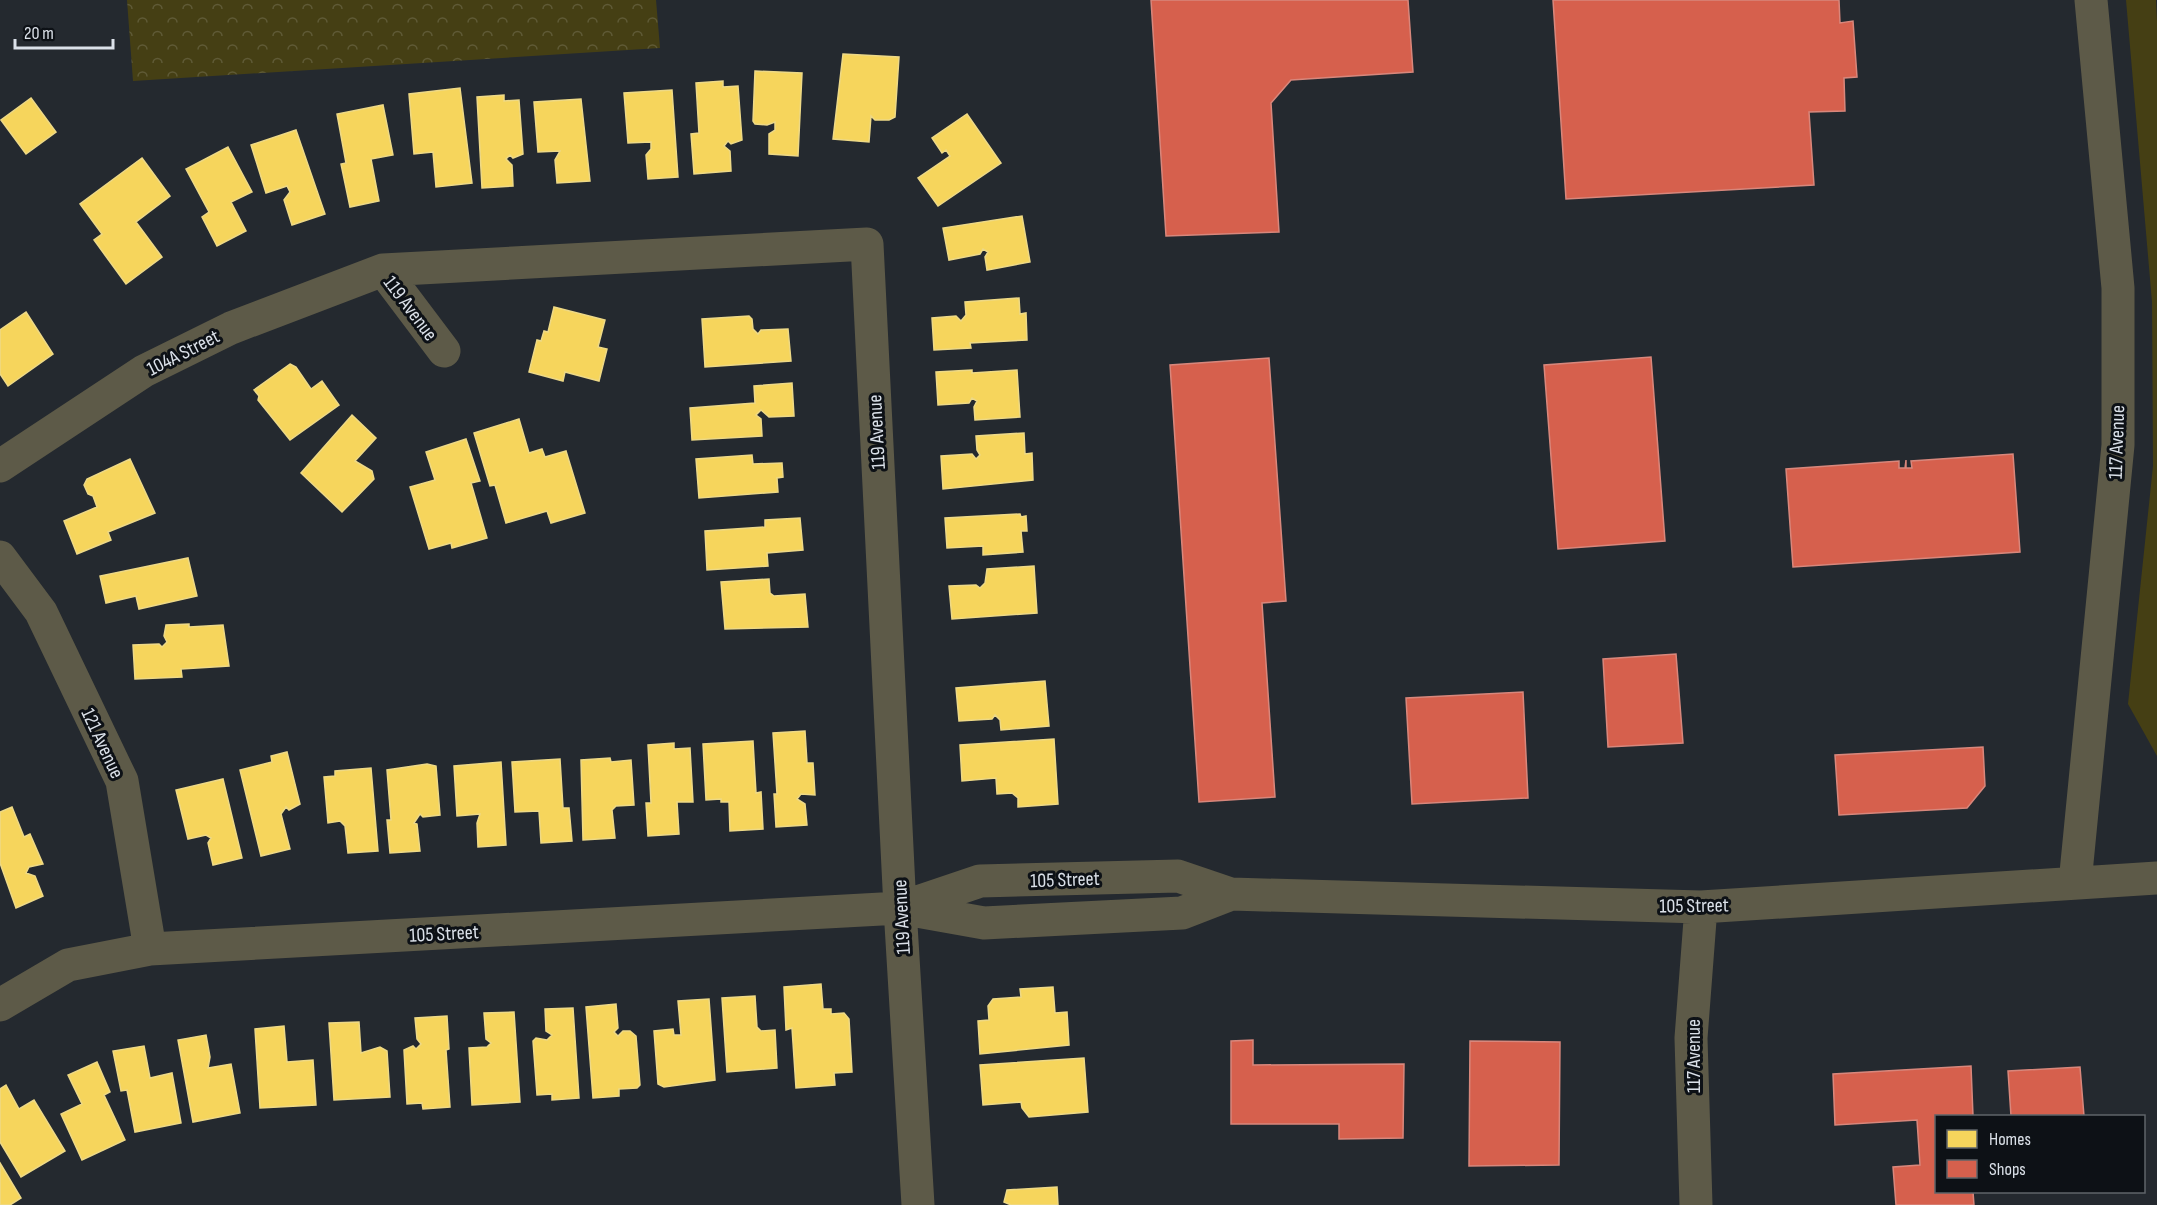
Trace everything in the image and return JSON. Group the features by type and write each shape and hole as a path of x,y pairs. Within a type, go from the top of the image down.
{"street":[{"name":"117 Avenue","path":"2075,883 2118,445 2118,288 2091,0"},
{"name":"119 Avenue","path":"383,270 867,244 900,908 918,1205"},
{"name":"119 Avenue","path":"383,270 444,351"},
{"name":"104A Street","path":"0,466 144,371 231,328 383,270"},
{"name":"121 Avenue","path":"0,557 41,612 122,781 150,949"},
{"name":"105 Street","path":"0,1005 68,965 150,949 900,908 980,881 1178,876 1231,894 1701,907 2157,878"},
{"name":"117 Avenue","path":"1696,1205 1691,1038 1701,907"}],"green space":[{"path":"127,0 656,0 660,48 133,81"},
{"path":"2126,0 2156,0 2157,21 2157,756 2128,704 2153,466 2152,302"}],"building: Homes":[{"path":"843,54 899,57 895,117 889,120 875,120 871,116 869,142 833,139"},
{"path":"755,71 802,73 798,156 769,154 769,134 775,130 775,122 767,125 755,124 753,121"},
{"path":"723,81 723,87 738,86 742,140 731,144 728,141 724,146 730,151 731,171 694,174 691,134 699,133 696,83"},
{"path":"460,88 472,183 436,187 433,152 414,154 409,94"},
{"path":"672,90 678,177 648,179 646,155 651,149 651,142 628,143 624,93"},
{"path":"504,95 504,101 519,100 523,154 513,158 510,155 506,159 512,165 513,186 482,188 477,97"},
{"path":"31,98 56,132 26,154 1,120"},
{"path":"581,99 590,181 557,183 555,160 560,151 538,152 534,102"},
{"path":"383,105 393,155 371,159 379,201 350,207 341,164 346,163 337,114"},
{"path":"967,114 1001,163 938,206 918,178 950,156 946,150 942,153 932,138"},
{"path":"296,130 325,214 292,225 284,200 290,192 287,186 266,193 251,145"},
{"path":"228,147 252,192 231,202 246,231 217,246 202,217 209,212 186,169"},
{"path":"142,158 170,196 136,222 162,257 126,284 94,240 102,234 80,204"},
{"path":"1022,216 1030,262 987,270 985,257 988,252 983,249 980,254 949,260 943,228"},
{"path":"1019,298 1020,314 1026,313 1027,340 970,343 971,348 934,350 932,318 956,316 961,321 966,315 965,302"},
{"path":"554,307 605,320 598,347 607,349 599,381 565,372 563,381 529,372 537,340 541,341 544,331 548,332"},
{"path":"26,312 53,354 8,386 0,374 0,330"},
{"path":"749,316 752,319 753,329 758,334 761,330 788,329 791,361 705,367 702,319"},
{"path":"290,364 296,367 311,389 322,381 339,405 290,440 258,400 259,396 254,390"},
{"path":"972,370 972,373 1017,370 1020,417 975,420 974,407 977,401 972,398 969,403 938,405 936,372"},
{"path":"792,383 794,416 769,417 761,410 756,415 761,419 762,436 692,440 690,408 755,403 754,386"},
{"path":"352,415 376,438 355,461 372,471 374,479 342,512 301,473"},
{"path":"519,419 529,453 542,449 545,457 566,451 585,513 551,523 547,511 506,523 495,485 490,486 474,433"},
{"path":"1024,433 1025,454 1032,453 1033,480 943,489 941,456 972,454 976,459 980,455 977,450 976,436"},
{"path":"466,439 480,481 471,483 487,538 452,548 451,543 429,549 410,487 435,480 426,452"},
{"path":"752,455 753,464 782,463 783,477 777,478 778,492 699,498 696,459"},
{"path":"130,459 155,513 108,532 111,540 77,554 64,521 97,507 93,496 88,494 84,485 87,479"},
{"path":"1020,514 1021,517 1026,516 1027,531 1021,531 1023,552 983,555 983,546 947,548 945,518"},
{"path":"800,518 803,550 767,553 768,566 707,570 705,531 765,527 765,520"},
{"path":"188,558 197,596 139,609 136,596 106,603 100,576"},
{"path":"1034,566 1037,613 952,619 949,586 976,585 980,588 985,583 987,569"},
{"path":"769,579 770,593 774,596 805,594 808,627 725,629 721,582"},
{"path":"189,624 189,627 223,625 229,666 181,669 182,677 135,679 133,645 159,644 162,647 167,642 164,636 166,625"},
{"path":"1045,681 1049,726 1001,730 1000,720 995,715 992,719 959,721 956,688"},
{"path":"805,731 807,763 813,763 815,795 801,794 797,799 805,804 807,825 776,827 774,794 777,794 773,733"},
{"path":"1054,739 1058,804 1018,807 1018,798 1012,793 997,794 996,778 962,781 960,745"},
{"path":"753,741 756,793 761,792 763,829 730,831 729,802 721,802 721,799 706,800 703,744"},
{"path":"674,743 674,749 690,748 693,802 677,802 679,834 648,836 646,803 651,803 648,745"},
{"path":"287,752 300,804 289,810 286,807 281,814 290,849 261,856 240,770 272,762 271,756"},
{"path":"610,758 611,762 631,760 634,805 616,806 612,810 615,838 583,840 581,760"},
{"path":"560,759 563,808 569,808 572,841 541,843 539,811 515,812 512,762"},
{"path":"501,762 506,845 478,847 477,823 480,814 457,816 454,766"},
{"path":"427,764 436,766 440,815 423,817 420,814 414,823 417,824 420,851 390,853 387,820 391,820 387,770"},
{"path":"371,768 378,851 348,853 345,826 340,821 328,823 324,777 335,776 335,771"},
{"path":"223,779 242,858 213,865 208,843 211,838 206,835 188,839 176,790"},
{"path":"12,807 24,837 30,834 43,864 29,867 26,873 35,876 43,896 16,908 0,863 0,812"},
{"path":"821,984 823,1009 831,1009 831,1014 844,1013 849,1019 852,1072 834,1073 835,1085 796,1088 792,1028 786,1030 784,987"},
{"path":"1053,987 1055,1013 1067,1012 1069,1045 980,1054 978,1021 989,1020 988,1006 993,999 1021,997 1020,989"},
{"path":"755,996 757,1027 761,1031 775,1030 777,1068 727,1072 722,998"},
{"path":"709,999 715,1080 664,1087 658,1084 654,1031 673,1029 674,1035 681,1035 678,1001"},
{"path":"616,1004 618,1028 614,1032 618,1036 623,1031 630,1031 636,1036 640,1085 637,1088 619,1089 619,1096 593,1098 586,1007"},
{"path":"573,1008 579,1098 552,1100 552,1094 537,1095 533,1041 536,1038 547,1040 552,1035 546,1031 545,1009"},
{"path":"514,1012 520,1102 472,1105 469,1048 487,1047 491,1043 486,1039 484,1013"},
{"path":"447,1016 449,1049 446,1050 450,1107 423,1109 422,1103 407,1104 404,1050 413,1046 416,1049 421,1044 417,1039 415,1018"},
{"path":"359,1022 361,1053 380,1047 387,1051 390,1097 334,1100 329,1023"},
{"path":"284,1026 287,1062 313,1060 316,1105 260,1108 255,1029"},
{"path":"206,1035 210,1057 208,1068 231,1064 240,1113 193,1122 178,1040"},
{"path":"144,1046 150,1078 172,1073 181,1123 135,1132 127,1090 121,1091 113,1051"},
{"path":"1084,1058 1088,1112 1029,1117 1022,1108 1021,1102 983,1105 980,1065"},
{"path":"97,1062 110,1092 104,1095 125,1140 82,1160 61,1114 82,1104 68,1075"},
{"path":"6,1085 19,1109 34,1100 65,1151 21,1177 0,1142 0,1089"},
{"path":"0,1163 21,1198 10,1205 0,1205"},
{"path":"1057,1187 1058,1205 1011,1205 1004,1202 1007,1190"}],"building: Shops":[{"path":"1151,0 1408,0 1413,72 1291,80 1271,103 1279,232 1166,236"},
{"path":"1553,0 1839,0 1840,23 1853,21 1857,77 1844,78 1845,111 1809,112 1814,185 1566,199"},
{"path":"1651,357 1665,541 1558,549 1544,365"},
{"path":"1269,358 1286,601 1262,603 1275,797 1199,802 1170,365"},
{"path":"2013,454 2020,552 1793,567 1786,469 1899,461 1899,468 1905,468 1906,460 1906,468 1912,468 1911,461"},
{"path":"1676,654 1683,743 1608,747 1603,659"},
{"path":"1523,692 1528,798 1412,804 1406,698"},
{"path":"1983,747 1985,786 1967,808 1839,815 1835,755"},
{"path":"1253,1040 1253,1065 1404,1064 1403,1138 1339,1139 1339,1124 1231,1124 1231,1041"},
{"path":"1470,1041 1560,1042 1559,1165 1469,1166"},
{"path":"1971,1066 1973,1115 1935,1115 1935,1193 1973,1193 1974,1205 1896,1205 1893,1167 1920,1165 1917,1120 1835,1125 1833,1074"},
{"path":"2080,1067 2084,1115 2011,1115 2008,1071"}]}
